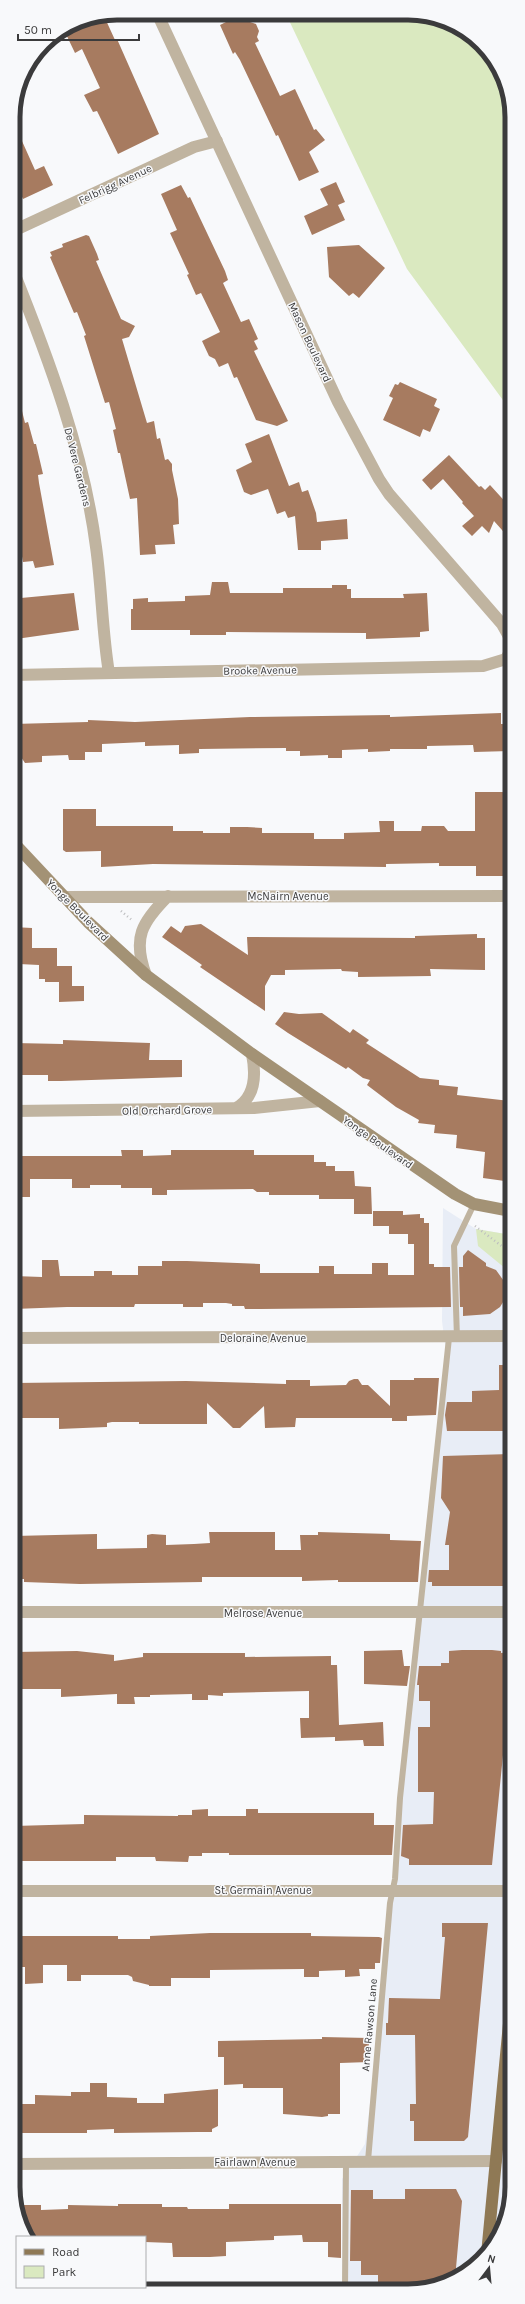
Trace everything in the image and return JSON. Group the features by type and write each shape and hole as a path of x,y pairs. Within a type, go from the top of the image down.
{"main road":[{"path":"488,2241 496,2161 505,2108"}],"street":[{"name":"Mason Boulevard","path":"160,20 338,402 379,479 389,494 505,629"},
{"name":"Felbrigg Avenue","path":"20,228 194,147 217,141"},
{"name":"De Vere Gardens","path":"20,288 57,386 90,513 96,547 109,673"},
{"name":"Brooke Avenue","path":"20,675 483,666 505,659"},
{"name":"Yonge Boulevard","path":"20,849 64,897 146,975 252,1054 433,1181 474,1204 505,1211"},
{"path":"146,975 141,960 141,935 149,915 168,896"},
{"name":"McNairn Avenue","path":"64,897 505,896"},
{"path":"236,1108 245,1103 250,1095 255,1075 252,1054"},
{"name":"Old Orchard Grove","path":"20,1111 277,1107 320,1101"},
{"name":"Deloraine Avenue","path":"20,1338 453,1338 505,1336"},
{"name":"Melrose Avenue","path":"20,1612 505,1612"},
{"name":"St. Germain Avenue","path":"20,1891 505,1890"},
{"name":"Fairlawn Avenue","path":"20,2164 496,2161"}],"lane":[{"name":"Anne Rawson Lane","path":"368,2161 393,1890 396,1879 400,1798 453,1338 454,1246 474,1204"},
{"path":"345,2284 346,2162"}],"path":[{"path":"121,911 136,924"},
{"path":"473,1225 505,1248"}],"shaded area":[{"path":"443,1208 476,1229 505,1234 505,2193 502,2212 492,2236 483,2248 469,2248 469,2262 451,2274 439,2279 421,2283 342,2284 342,2179 365,2144 379,2031 417,1627 446,1352 442,1321"}],"green space":[{"path":"289,20 414,20 433,23 445,27 467,40 489,63 498,80 502,92 505,117 505,403 407,269"},
{"path":"476,1229 505,1234 505,1268 478,1246"}],"building":[{"path":"224,20 249,20 250,22 256,24 259,31 257,37 259,41 255,43 280,96 295,89 314,130 316,129 325,140 309,152 319,172 299,181 278,135 276,136 240,60 235,52 233,54 220,25 226,22"},
{"path":"106,21 115,40 117,39 159,134 118,154 97,111 93,112 84,95 100,88 82,49 75,53 66,34 80,27"},
{"path":"20,137 35,170 44,166 53,185 23,199 20,192"},
{"path":"336,182 345,202 338,205 345,220 312,235 304,216 328,205 320,189"},
{"path":"181,185 188,198 190,197 225,271 228,280 223,283 241,322 249,319 258,339 254,341 258,349 254,351 288,421 277,426 256,420 237,377 234,378 228,363 219,367 215,359 209,356 202,341 220,332 201,293 196,295 187,275 189,274 170,233 177,230 161,194"},
{"path":"86,235 89,236 97,254 99,260 96,261 121,319 135,326 129,337 122,339 147,423 154,421 157,439 160,438 165,460 168,459 172,464 178,499 179,524 173,525 175,544 155,545 156,554 140,555 137,498 130,499 120,453 118,453 113,430 116,429 109,402 105,403 84,336 86,335 77,312 74,313 50,257 52,256 50,252 63,247 62,244"},
{"path":"359,245 385,268 359,298 353,293 349,296 329,277 327,247"},
{"path":"400,382 437,399 434,406 440,409 430,432 423,429 420,437 383,420 393,398 389,396 395,384 398,385"},
{"path":"20,403 25,423 28,422 34,444 36,444 43,474 38,475 54,565 35,568 33,561 23,562 20,545"},
{"path":"269,434 289,486 299,482 302,492 308,490 316,513 317,522 347,519 348,539 321,541 321,550 298,550 295,516 288,518 285,511 277,514 268,489 251,495 244,492 236,470 252,462 245,444"},
{"path":"449,455 479,487 481,486 485,490 490,485 505,501 505,533 494,521 489,533 482,526 472,536 462,526 474,516 443,479 431,490 422,480"},
{"path":"212,582 228,582 230,593 283,593 283,588 332,588 332,585 347,585 347,589 351,589 351,598 404,598 403,594 427,593 429,631 420,632 420,637 366,639 366,633 226,632 226,635 190,635 190,630 131,630 131,609 133,609 133,599 148,598 148,602 185,601 185,596 210,595"},
{"path":"74,593 79,630 20,638 21,598"},
{"path":"501,713 501,724 505,724 505,751 474,752 473,745 427,746 427,749 390,749 390,751 368,752 368,749 342,750 342,758 328,758 328,755 300,756 300,751 286,751 286,748 199,749 199,753 179,754 179,745 145,746 145,742 102,744 102,752 85,752 85,760 69,760 68,755 42,756 42,762 25,763 20,757 20,724 88,722 88,720 135,722 250,717 390,715 390,717"},
{"path":"475,792 505,792 505,817 503,817 504,876 476,876 476,866 439,866 439,863 386,864 386,867 153,864 101,867 101,851 66,852 63,850 63,809 96,809 96,826 173,826 173,831 203,831 203,833 230,833 230,827 247,827 262,828 262,833 314,833 314,839 344,839 344,833 380,832 379,821 394,821 394,831 421,831 422,826 444,826 448,831 475,831"},
{"path":"201,924 248,955 247,937 415,938 415,936 477,934 477,938 485,938 485,970 430,969 431,976 358,977 358,972 342,971 341,969 285,970 285,975 271,975 265,986 265,1011 200,967 202,965 162,937 171,926 181,933 185,926"},
{"path":"20,927 32,928 32,948 57,948 57,966 72,966 72,986 84,986 84,1001 59,1002 59,982 45,982 45,979 39,979 39,965 20,964"},
{"path":"284,1012 299,1014 322,1013 350,1033 353,1029 369,1040 366,1043 420,1078 439,1080 439,1085 458,1087 457,1095 505,1100 505,1181 483,1178 485,1152 456,1148 457,1135 434,1133 435,1125 418,1123 419,1120 396,1107 367,1085 370,1080 363,1078 348,1067 346,1069 275,1024"},
{"path":"63,1040 150,1043 149,1060 182,1060 182,1077 48,1081 48,1075 20,1075 20,1043 63,1044"},
{"path":"121,1150 143,1150 143,1156 171,1155 171,1150 254,1150 254,1155 314,1155 314,1162 326,1162 326,1166 335,1166 335,1171 354,1171 355,1186 371,1187 372,1214 354,1214 354,1199 319,1199 319,1195 269,1195 269,1192 257,1192 253,1189 167,1190 167,1195 152,1195 152,1188 121,1188 121,1185 90,1185 90,1188 72,1188 72,1179 30,1179 30,1197 20,1197 20,1156 122,1156"},
{"path":"373,1211 403,1211 403,1215 420,1214 420,1218 424,1218 424,1223 429,1223 429,1264 434,1264 434,1267 450,1267 451,1307 245,1309 244,1306 232,1306 232,1304 226,1303 203,1303 203,1307 183,1307 183,1304 135,1304 134,1307 20,1309 20,1276 42,1277 42,1260 58,1260 60,1276 94,1276 94,1271 112,1271 112,1275 138,1275 138,1266 162,1266 162,1261 260,1264 260,1273 319,1273 319,1266 334,1266 334,1274 372,1274 372,1263 388,1263 388,1275 414,1275 414,1244 408,1244 408,1234 389,1234 389,1226 373,1226"},
{"path":"468,1250 486,1263 486,1266 496,1270 505,1283 505,1299 500,1307 490,1314 463,1316 463,1307 460,1307 459,1267 463,1267 463,1256"},
{"path":"499,1365 505,1365 505,1431 447,1431 445,1415 447,1402 472,1402 472,1391 499,1390"},
{"path":"414,1378 439,1378 436,1415 407,1416 407,1421 392,1421 392,1418 296,1418 295,1427 265,1428 264,1406 240,1428 233,1428 207,1403 207,1424 139,1424 139,1422 112,1422 107,1423 107,1427 59,1429 59,1418 20,1418 20,1383 186,1381 286,1384 286,1380 310,1380 310,1386 346,1385 349,1381 358,1379 362,1385 368,1385 390,1406 390,1380 414,1380"},
{"path":"505,1454 505,1586 432,1586 432,1582 428,1582 429,1570 449,1570 449,1545 445,1545 450,1512 441,1498 443,1456"},
{"path":"209,1532 275,1532 275,1550 301,1550 300,1535 318,1535 318,1532 390,1534 390,1540 421,1541 418,1582 338,1582 338,1580 302,1581 302,1577 202,1577 202,1582 80,1584 24,1582 24,1579 20,1579 20,1536 97,1534 97,1549 147,1548 147,1535 152,1534 166,1535 166,1545 210,1543"},
{"path":"402,1650 404,1666 410,1666 407,1686 364,1684 364,1651"},
{"path":"492,1650 505,1653 505,1735 492,1865 409,1865 409,1859 401,1856 403,1825 433,1824 434,1792 418,1792 418,1727 430,1727 430,1701 419,1701 419,1685 417,1685 419,1666 441,1666 441,1663 449,1663 449,1651"},
{"path":"77,1651 114,1655 114,1661 143,1657 143,1653 245,1653 245,1657 331,1656 331,1665 337,1665 339,1725 383,1722 384,1746 364,1746 363,1740 335,1741 335,1737 301,1738 300,1718 309,1718 309,1691 223,1693 223,1696 208,1695 208,1700 192,1700 192,1694 150,1695 150,1697 134,1697 135,1704 117,1704 117,1694 61,1697 61,1689 20,1689 20,1652"},
{"path":"208,1809 208,1816 246,1816 246,1809 258,1809 258,1813 374,1813 374,1825 394,1825 392,1855 229,1855 229,1853 202,1853 202,1856 189,1856 188,1862 156,1861 155,1857 116,1857 116,1861 20,1861 20,1826 84,1824 84,1815 192,1815 192,1810"},
{"path":"442,1923 488,1923 468,2137 464,2141 414,2141 414,2121 410,2121 410,2104 416,2104 415,2035 386,2035 389,1998 440,1999 445,1937 442,1937"},
{"path":"210,1933 311,1933 311,1936 382,1938 380,1963 375,1963 375,1969 359,1969 360,1976 345,1977 345,1970 319,1971 319,1977 304,1977 304,1969 210,1970 210,1978 171,1978 171,1986 149,1986 133,1981 132,1977 128,1975 81,1975 81,1981 67,1981 67,1965 43,1965 43,1983 25,1984 25,1967 20,1967 20,1936 118,1936 118,1939 150,1939 150,1936"},
{"path":"322,2037 369,2038 369,2062 340,2063 340,2114 328,2114 328,2116 322,2117 283,2114 283,2088 243,2088 243,2084 224,2085 224,2057 218,2057 218,2041 322,2039"},
{"path":"90,2083 107,2083 107,2097 137,2098 137,2103 164,2103 164,2094 218,2089 218,2126 212,2129 212,2132 114,2133 114,2129 87,2130 87,2133 20,2133 20,2104 35,2104 35,2095 71,2096 71,2092 90,2092"},
{"path":"405,2189 456,2189 462,2201 456,2271 439,2279 421,2283 378,2284 378,2275 361,2275 361,2261 350,2261 351,2190 373,2190 373,2199 405,2199"},
{"path":"118,2204 162,2204 162,2207 187,2207 188,2209 229,2209 229,2204 341,2204 341,2258 328,2257 328,2242 303,2242 302,2235 274,2236 274,2240 226,2242 226,2256 210,2257 173,2257 172,2243 146,2242 146,2236 33,2236 25,2218 22,2205 41,2205 41,2210 68,2209 68,2205 118,2206"}]}
